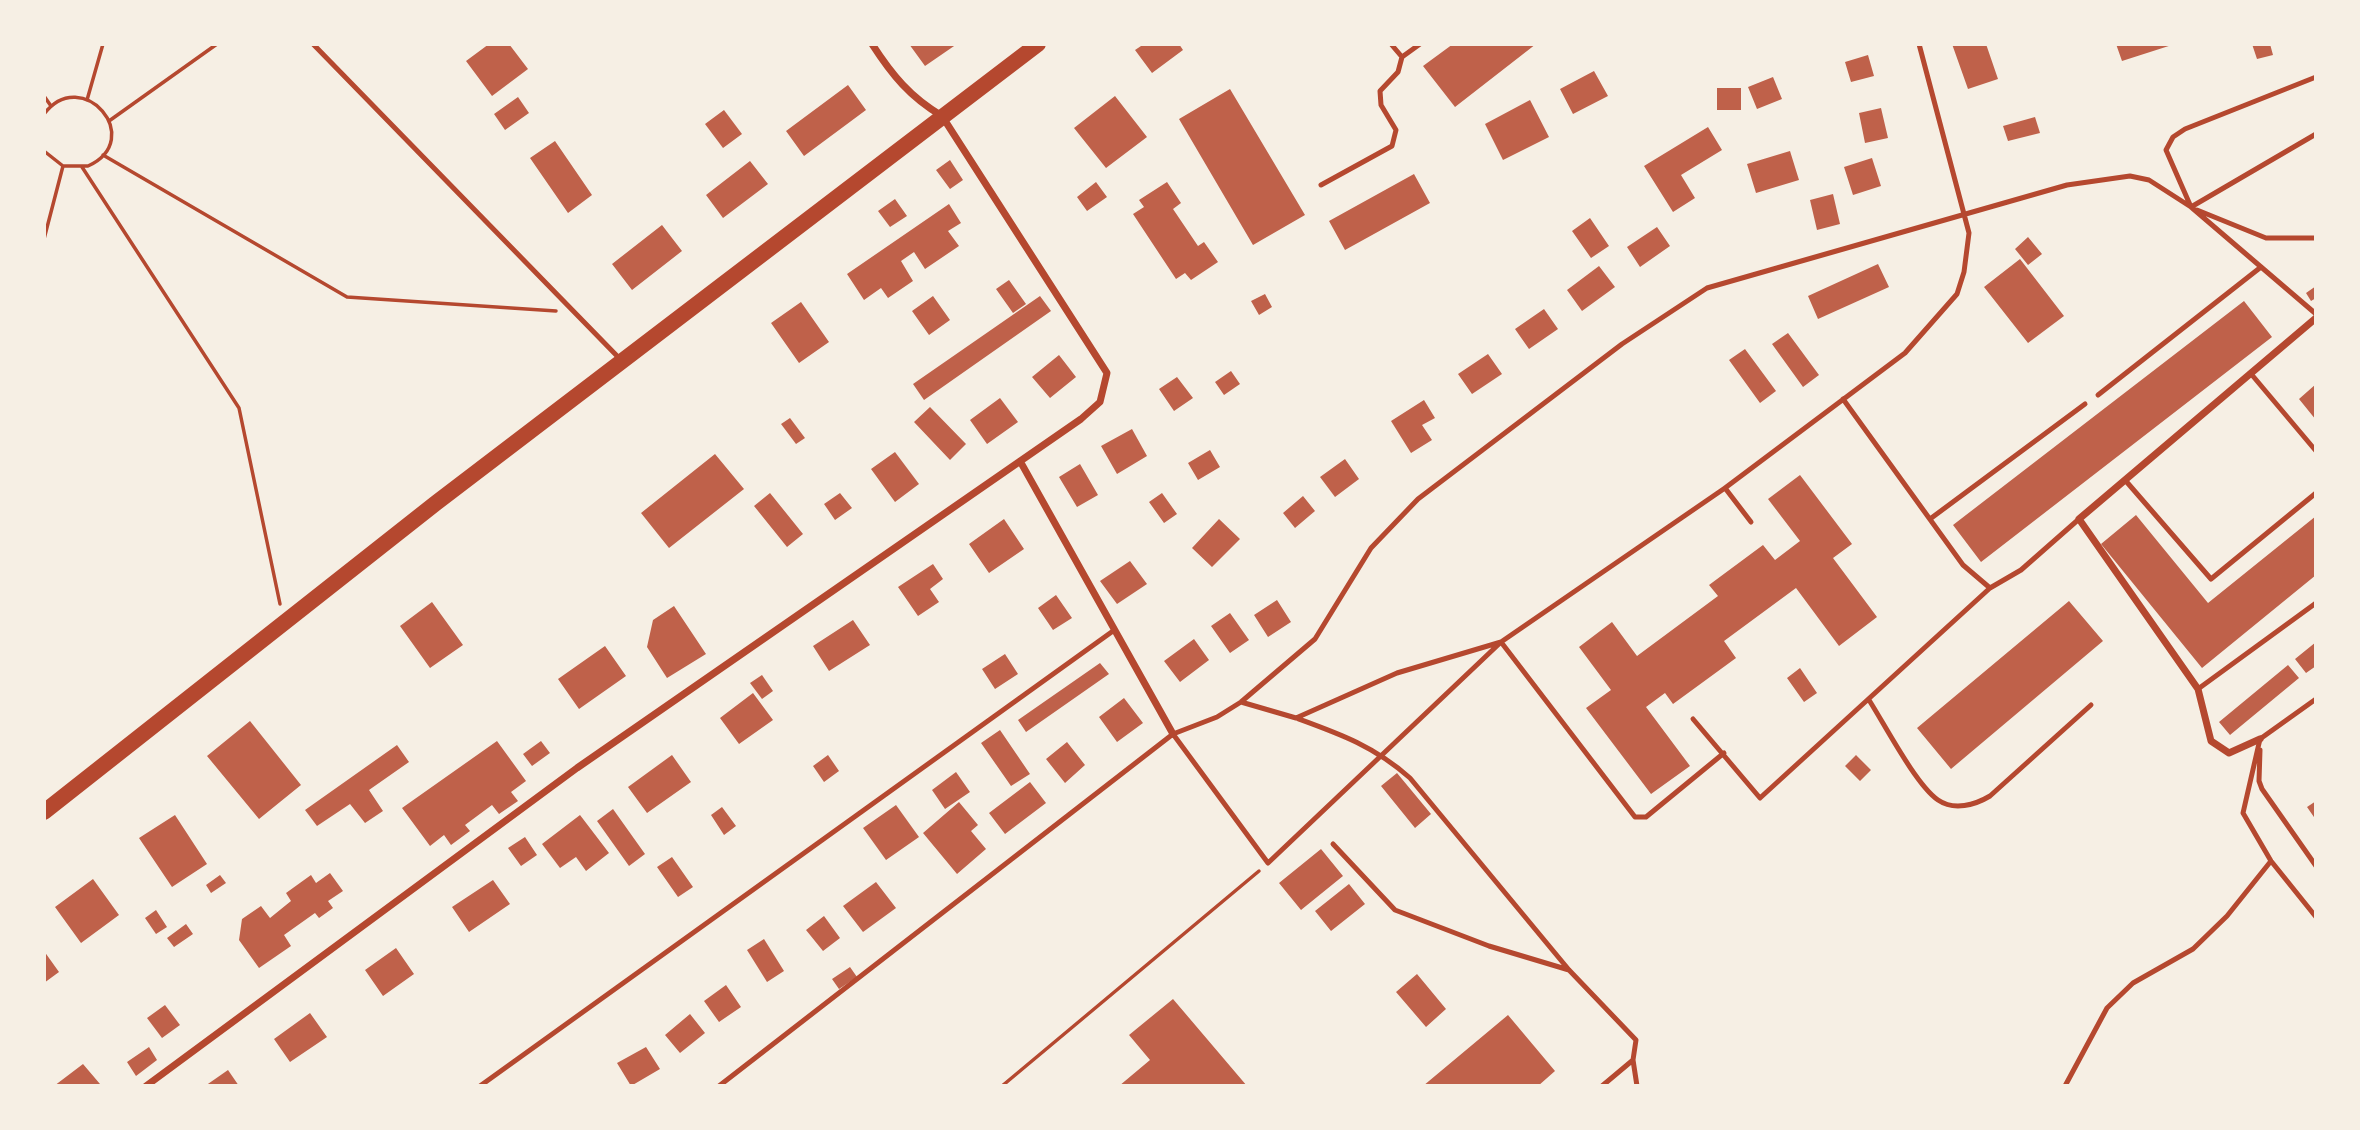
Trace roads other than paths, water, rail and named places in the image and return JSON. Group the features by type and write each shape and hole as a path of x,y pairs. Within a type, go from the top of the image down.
{"main road":[{"path":"44,812 436,503 1038,44"}],"street":[{"path":"146,1086 577,768 1081,419 1100,402 1107,373 942,116 917,101 895,80 872,44"},
{"path":"2260,739 2229,753 2211,741 2198,689 2078,519 2252,375 2316,316"},
{"path":"1020,461 1173,734"}],"lane":[{"path":"313,44 572,312 624,362"},
{"path":"1391,44 1402,57"},
{"path":"1321,186 1392,146 1396,130 1381,105 1380,91 1398,72 1402,57 1420,44"},
{"path":"1173,734 1268,863 1501,642 1725,488 1905,353 1957,294 1967,253 1966,216 1919,44"},
{"path":"2190,207 2184,186 2170,164 2166,150 2173,137 2185,129 2316,77"},
{"path":"2190,207 2316,134"},
{"path":"719,1086 1173,734 1217,717 1241,702 1315,639 1371,548 1391,524 1418,499 1633,337 1707,288 2067,185 2130,176 2150,180 2190,207 2316,316"},
{"path":"2190,207 2266,238 2316,238"},
{"path":"2098,396 2261,267"},
{"path":"2252,375 2316,451"},
{"path":"1843,399 1963,565 1990,588"},
{"path":"1930,519 2085,404"},
{"path":"2125,480 2211,579 2316,493"},
{"path":"1725,488 1751,522"},
{"path":"1693,719 1760,799 1990,588 2021,570 2078,519"},
{"path":"2198,689 2316,603"},
{"path":"480,1086 1113,631"},
{"path":"1296,718 1397,673 1501,642"},
{"path":"1501,642 1635,817 1646,817 1724,753"},
{"path":"2316,699 2260,739 2243,813 2271,861 2316,917"},
{"path":"1869,700 1927,790 1940,802 1974,806 1990,796 2091,705"},
{"path":"1241,702 1342,734 1383,754 1410,778 1570,970 1636,1040 1633,1060 1637,1086"},
{"path":"2260,739 2259,781 2316,866"},
{"path":"1333,844 1395,910 1489,946 1570,970"},
{"path":"2065,1086 2107,1008 2133,983 2193,949 2227,916 2271,861"},
{"path":"1602,1086 1633,1060"}]}
